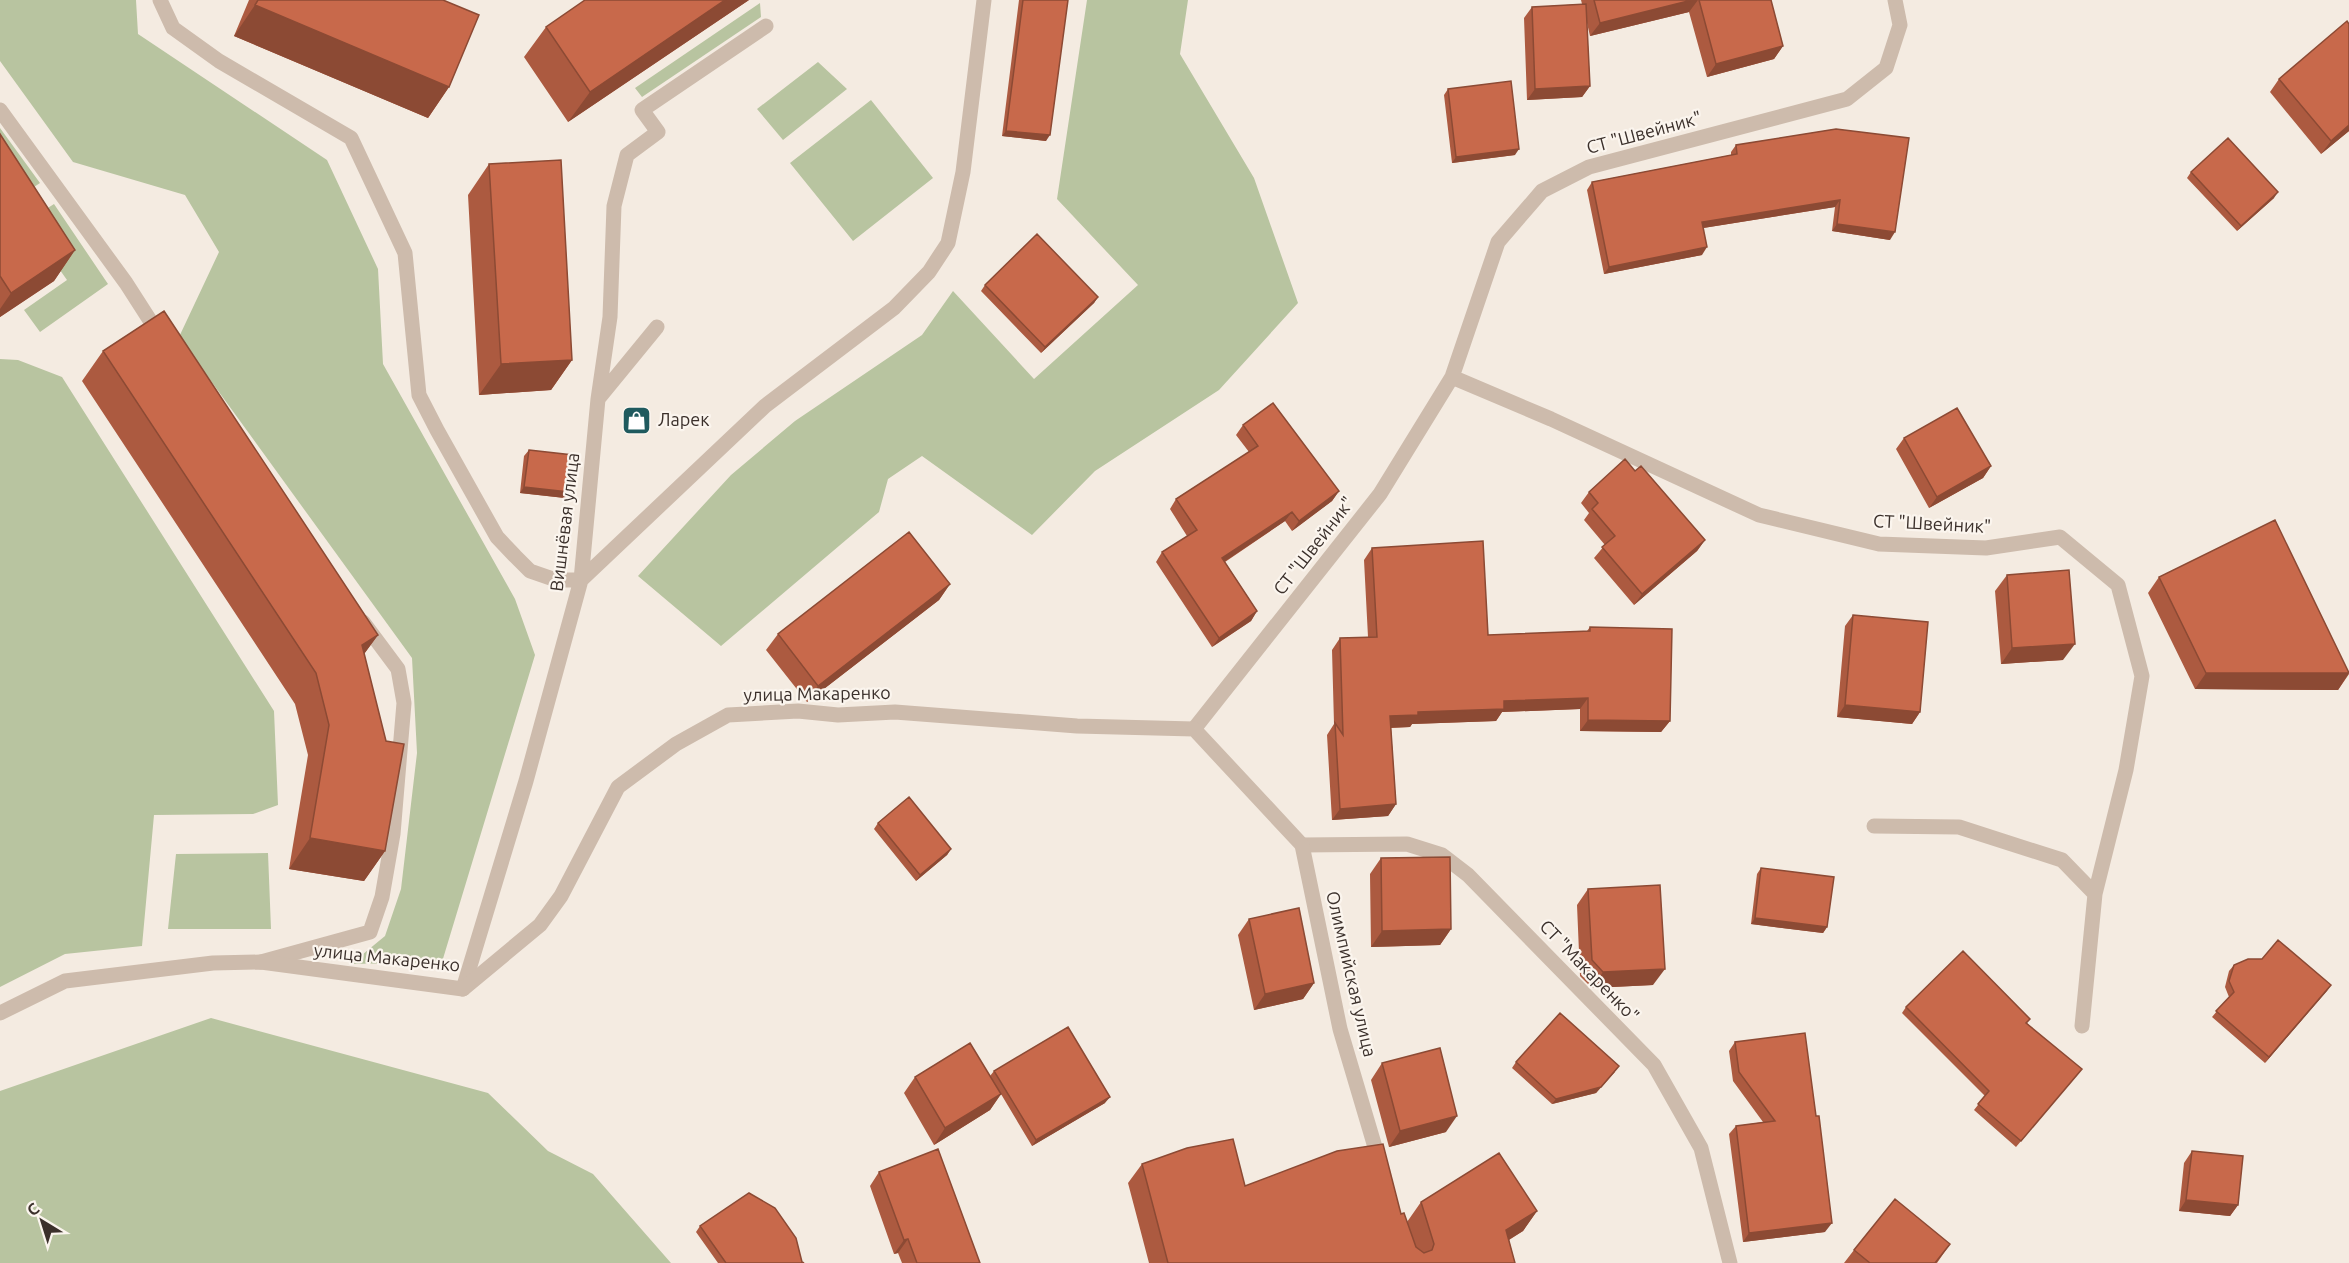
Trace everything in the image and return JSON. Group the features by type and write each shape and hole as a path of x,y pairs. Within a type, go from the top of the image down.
{"street":[{"path":"160,0 173,28 219,62 351,138 405,253 419,395 497,537 530,571 556,580 581,580 765,406 894,308 929,272 948,243 963,172 984,0"},
{"name":"СТ \"Швейник\"","path":"1194,729 1380,494 1452,377 1498,242 1542,191 1589,167 1847,99 1886,68 1900,25 1895,0"},
{"name":"Вишнёвая улица","path":"463,989 526,781 581,580 598,399 610,317 614,206 627,155 658,132 642,110 766,26"},
{"path":"0,110 126,283 172,352"},
{"path":"598,399 657,327"},
{"name":"СТ \"Швейник\"","path":"1452,377 1551,419 1759,515 1879,544 1986,548 2060,537 2118,585 2142,676 2126,770 2095,894 2082,1026"},
{"path":"261,962 370,932 382,897 393,834 404,703 398,669 356,613"},
{"name":"улица Макаренко","path":"0,1013 65,981 213,963 261,962 463,989 540,925 561,896 618,787 676,744 728,715 798,711 838,715 895,712 1077,726 1194,729"},
{"path":"1194,729 1302,845"},
{"path":"1874,826 1959,827 2062,860 2095,894"},
{"name":"СТ \"Макаренко\"","path":"1302,845 1407,844 1442,855 1468,875 1654,1065 1701,1148 1730,1263"},
{"name":"Олимпийская улица","path":"1302,845 1340,1029 1386,1184"}],"green space":[{"path":"0,0 136,0 138,34 327,160 378,269 383,364 515,599 535,655 442,962 351,964 385,936 401,889 417,753 412,658 179,337 219,252 185,195 73,162 0,61"},
{"path":"1087,0 1188,0 1180,54 1254,178 1298,303 1219,390 1095,471 1032,535 922,456 888,479 879,512 721,646 638,576 731,475 795,421 922,335 953,291 1034,379 1138,285 1057,199"},
{"path":"760,3 761,17 642,97 635,88"},
{"path":"818,62 847,89 783,140 757,109"},
{"path":"871,100 933,178 853,241 790,163"},
{"path":"0,128 40,183 16,199 0,176"},
{"path":"54,204 108,284 40,332 24,310 67,280 26,222"},
{"path":"0,359 18,360 62,377 274,711 278,805 253,814 154,815 142,946 65,954 0,987"},
{"path":"268,853 271,929 168,929 176,854"},
{"path":"211,1018 488,1093 548,1151 593,1174 671,1263 0,1263 0,1091"}],"building":[{"path":"258,0 443,0 479,15 449,87 255,5"},
{"path":"585,0 725,0 590,92 546,27"},
{"path":"1023,0 1068,0 1050,135 1006,131"},
{"path":"1594,0 1692,0 1600,23"},
{"path":"1699,0 1771,0 1783,46 1716,64"},
{"path":"1586,4 1590,86 1535,89 1532,7"},
{"path":"2347,21 2349,24 2349,125 2331,141 2279,79"},
{"path":"1511,81 1519,149 1456,157 1448,89"},
{"path":"1836,129 1909,138 1895,232 1837,224 1840,200 1702,222 1707,247 1609,267 1592,182 1737,154 1736,145"},
{"path":"0,134 75,250 11,293 0,276"},
{"path":"2228,138 2278,192 2241,226 2191,172"},
{"path":"561,160 572,360 501,364 489,164"},
{"path":"1037,234 1098,297 1045,347 985,285"},
{"path":"164,311 378,635 362,645 386,741 404,744 385,851 310,838 329,725 316,673 103,351"},
{"path":"1273,403 1339,491 1299,521 1292,512 1222,558 1257,611 1219,638 1162,552 1197,530 1176,499 1258,446 1243,425"},
{"path":"1957,408 1991,466 1937,497 1904,438"},
{"path":"529,450 573,455 569,492 524,487"},
{"path":"1625,459 1635,471 1641,466 1705,540 1642,594 1602,547 1615,536 1592,509 1598,503 1589,492"},
{"path":"2275,520 2349,673 2206,673 2159,577"},
{"path":"909,532 950,584 818,686 778,634"},
{"path":"1483,541 1488,635 1590,631 1590,627 1672,629 1670,721 1588,720 1588,698 1504,701 1504,709 1418,712 1418,715 1390,716 1396,804 1340,809 1335,723 1343,735 1340,638 1377,637 1372,548"},
{"path":"2069,570 2075,644 2012,648 2007,575"},
{"path":"1853,615 1928,622 1920,712 1845,705"},
{"path":"909,797 951,849 920,875 878,823"},
{"path":"1450,857 1451,929 1382,931 1381,858"},
{"path":"1761,868 1834,877 1827,927 1755,918"},
{"path":"1660,885 1665,969 1603,972 1592,960 1588,889"},
{"path":"1299,908 1314,983 1265,994 1249,919"},
{"path":"2278,940 2331,985 2269,1057 2216,1011 2234,992 2229,981 2234,965 2248,959 2262,959"},
{"path":"1963,951 2030,1019 2026,1023 2082,1069 2021,1141 1978,1104 1989,1091 1906,1007"},
{"path":"1560,1013 1619,1066 1601,1087 1556,1099 1516,1062"},
{"path":"1068,1027 1110,1097 1036,1140 994,1071"},
{"path":"1805,1033 1816,1116 1819,1116 1832,1223 1749,1233 1736,1126 1775,1121 1739,1072 1735,1042"},
{"path":"970,1043 1001,1094 945,1128 915,1077"},
{"path":"1440,1048 1457,1116 1400,1131 1382,1063"},
{"path":"1233,1139 1245,1186 1337,1151 1383,1144 1401,1214 1404,1213 1416,1247 1424,1253 1432,1250 1434,1244 1421,1202 1499,1153 1537,1211 1506,1230 1515,1263 1168,1263 1142,1164 1187,1148"},
{"path":"938,1149 980,1263 917,1263 908,1239 904,1240 879,1172"},
{"path":"2192,1151 2243,1156 2238,1205 2186,1200"},
{"path":"749,1193 775,1208 796,1238 804,1263 726,1263 700,1226"},
{"path":"1895,1199 1950,1244 1935,1263 1870,1263 1854,1250"}],"place":[{"name":"Ларек","path":"637,420"}]}
